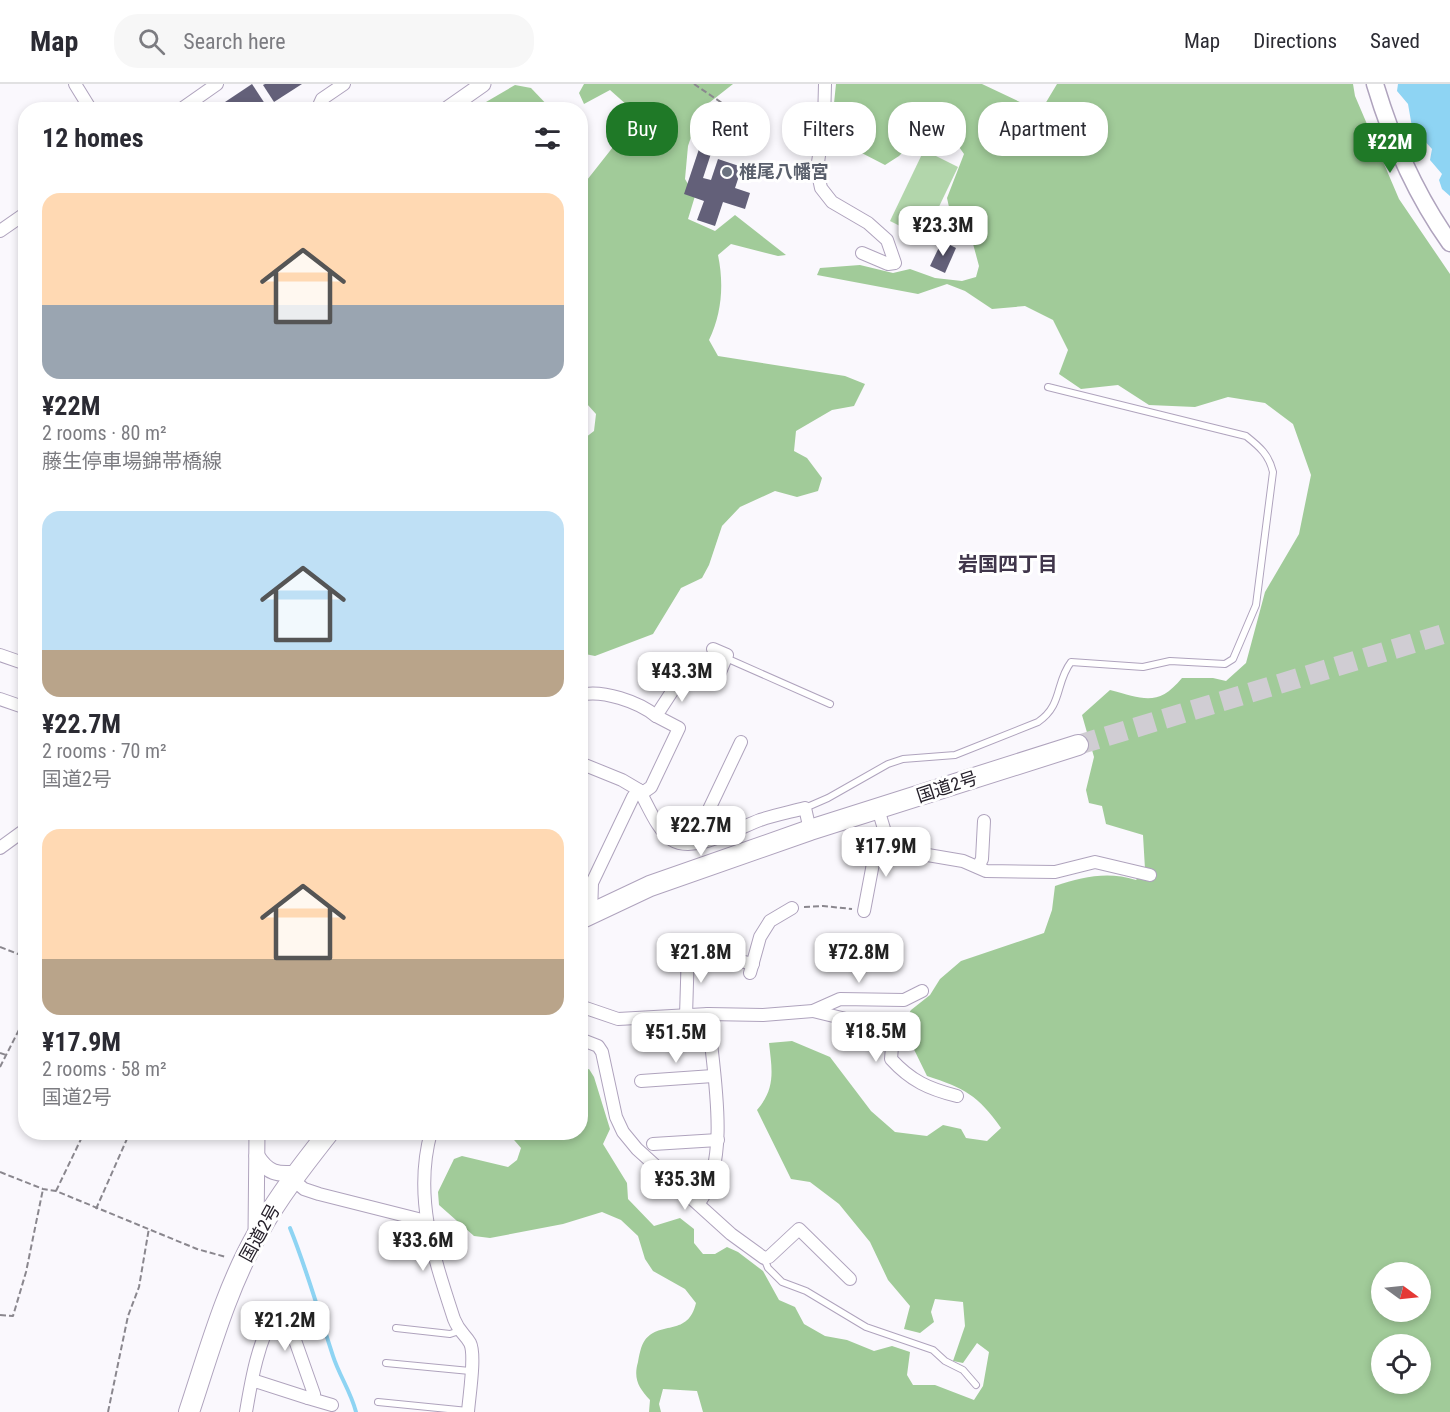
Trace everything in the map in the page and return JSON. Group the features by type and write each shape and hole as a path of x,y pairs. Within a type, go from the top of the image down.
{"highway":[{"name":"国道2号","path":"588,910 810,830 1078,745"},
{"name":"国道2号","path":"189,1412 221,1315 256,1235 294,1176 323,1140"}],"main road":[{"path":"1375,84 1384,117 1412,180 1450,243"}],"street":[{"path":"75,84 87,102"},
{"path":"192,102 217,84"},
{"path":"321,102 344,84"},
{"path":"457,102 483,84"},
{"path":"825,84 824,122 817,169 821,188 832,202 868,223 887,240 895,263 888,264 862,253"},
{"path":"0,231 18,219"},
{"path":"656,716 684,673 716,682 727,655 713,649"},
{"path":"0,655 18,661"},
{"path":"588,692 616,698 648,710 679,728 651,788 640,792 592,883 588,899"},
{"path":"0,699 18,705"},
{"path":"693,843 741,742"},
{"path":"588,766 622,780 640,792 671,839 680,843 693,843 805,808 810,830"},
{"path":"878,809 885,832 897,844 916,853 963,861 997,873 1055,872 1095,862 1150,875"},
{"path":"978,867 982,859 984,821"},
{"path":"864,911 878,837 885,832"},
{"path":"0,848 18,836"},
{"path":"686,1016 682,947 751,968 760,938 770,921 792,908"},
{"path":"813,1011 840,999 904,1000 922,991"},
{"path":"588,1009 610,1018 708,1014 763,1015 813,1011 895,1031 899,1036 898,1042 892,1047 891,1059 904,1074 922,1086 957,1096"},
{"path":"699,1203 706,1193 718,1140 708,1014"},
{"path":"588,1043 598,1047 602,1052 616,1117 623,1132 637,1149 731,1234 764,1258 770,1257 799,1229 850,1279"},
{"path":"641,1081 713,1076"},
{"path":"256,1235 257,1140"},
{"path":"428,1140 426,1149 426,1221 436,1265 459,1331 470,1343 468,1411"},
{"path":"653,1144 718,1140"},
{"path":"257,1156 265,1169 279,1175 294,1176 304,1189 426,1221"},
{"path":"246,1412 257,1353 276,1310 284,1309 314,1394 308,1398"},
{"path":"252,1380 332,1405"}],"lane":[{"path":"805,808 828,798 888,764 903,759 955,755 1038,722 1049,714 1055,705 1065,670 1071,662 1143,667 1170,661 1224,664 1233,659 1256,605 1273,472 1266,454 1246,436 1048,387"},
{"path":"725,658 830,704"},
{"path":"764,1258 768,1268 782,1282 806,1291 866,1327 933,1350 945,1361 963,1370 976,1385"},
{"path":"396,1328 450,1334 459,1331"},
{"path":"386,1363 470,1371"},
{"path":"378,1402 468,1411"}],"path":[{"path":"694,84 721,102"},
{"path":"792,908 823,906 864,911"},
{"path":"0,947 18,954"},
{"path":"0,1067 18,1032"},
{"path":"0,1053 6,1055"},
{"path":"56,1191 81,1140"},
{"path":"96,1209 126,1140"},
{"path":"0,1172 43,1189 56,1191 197,1249 244,1262"},
{"path":"0,1315 13,1316 26,1272 43,1189"},
{"path":"108,1412 129,1316 139,1287 149,1228"}],"green space":[{"path":"584,84 733,84 710,102 690,102 690,140 685,179 695,196 688,219 715,231 735,215 786,255 778,256 731,244 718,255 721,298 717,319 709,340 718,356 845,376 865,384 854,406 832,410 796,431 794,451 807,458 822,478 818,491 797,497 775,491 740,507 722,526 709,565 702,578 681,588 653,634 595,656 588,655 588,436 594,431 596,414 588,405 588,179 606,156 678,156 678,102 624,102 610,90 588,102 583,102 579,93"},
{"path":"836,84 982,84 1020,102 978,102 978,156 1108,156 1108,102 1046,102 1057,84 1353,84 1355,96 1399,199 1450,274 1450,1412 703,1412 697,1391 663,1389 659,1404 661,1412 649,1412 650,1400 640,1387 637,1378 642,1345 651,1334 687,1320 696,1303 685,1289 653,1271 645,1259 638,1236 621,1220 602,1212 563,1224 490,1238 474,1236 439,1205 438,1192 454,1159 462,1156 508,1167 517,1160 521,1148 514,1140 588,1140 589,1069 594,1077 610,1129 603,1144 627,1183 628,1199 654,1226 680,1218 694,1229 694,1243 703,1254 715,1254 727,1247 738,1252 763,1271 779,1300 795,1307 804,1324 825,1336 847,1340 874,1351 892,1346 910,1352 907,1375 913,1385 935,1385 974,1400 983,1386 989,1352 977,1343 963,1363 953,1361 965,1326 963,1302 935,1299 931,1312 934,1322 920,1333 904,1329 910,1306 888,1280 870,1242 839,1204 810,1182 791,1179 757,1110 770,1086 772,1070 769,1043 792,1041 830,1057 871,1111 895,1132 927,1136 943,1125 961,1129 966,1138 987,1141 1001,1128 985,1108 969,1094 927,1076 902,1025 911,1010 930,995 940,979 961,961 1044,933 1052,910 1055,886 1095,876 1115,876 1136,880 1145,869 1143,835 1106,824 1102,806 1089,803 1086,790 1094,757 1082,715 1110,690 1141,698 1158,697 1182,678 1213,678 1226,681 1246,663 1265,592 1299,534 1311,475 1293,424 1265,403 1228,397 1195,407 1149,405 1118,385 1081,389 1059,374 1068,350 1053,320 1025,306 992,309 965,291 947,284 918,294 817,275 820,268 860,265 893,273 910,269 935,278 962,281 976,277 979,266 969,229 951,216 947,198 963,156 966,156 966,102 888,102 888,156 899,156 885,165 868,156 876,156 876,102 834,102"},
{"path":"515,85 531,88 544,102 486,102"},
{"path":"921,156 936,156 958,167 924,238 890,221"}],"water":[{"path":"1398,84 1450,84 1450,196 1442,189 1439,180 1442,174 1430,160 1432,149 1412,127 1408,104 1397,91"}],"building":[{"path":"252,84 264,102 225,102"},
{"path":"302,84 274,102 263,85"},
{"name":"椎尾八幡宮","path":"697,156 710,156 703,178 711,180 718,159 742,167 735,188 750,193 745,209 723,202 715,226 697,220 704,201 684,194"},
{"path":"942,241 956,248 945,273 930,266"}],"waterway":[{"path":"290,1228 336,1363 356,1412"}],"tunnel":[{"path":"1078,745 1450,632"}],"place":[{"name":"椎尾八幡宮","path":"727,172"}],"district":[{"name":"岩国四丁目","path":"1008,564"}]}
